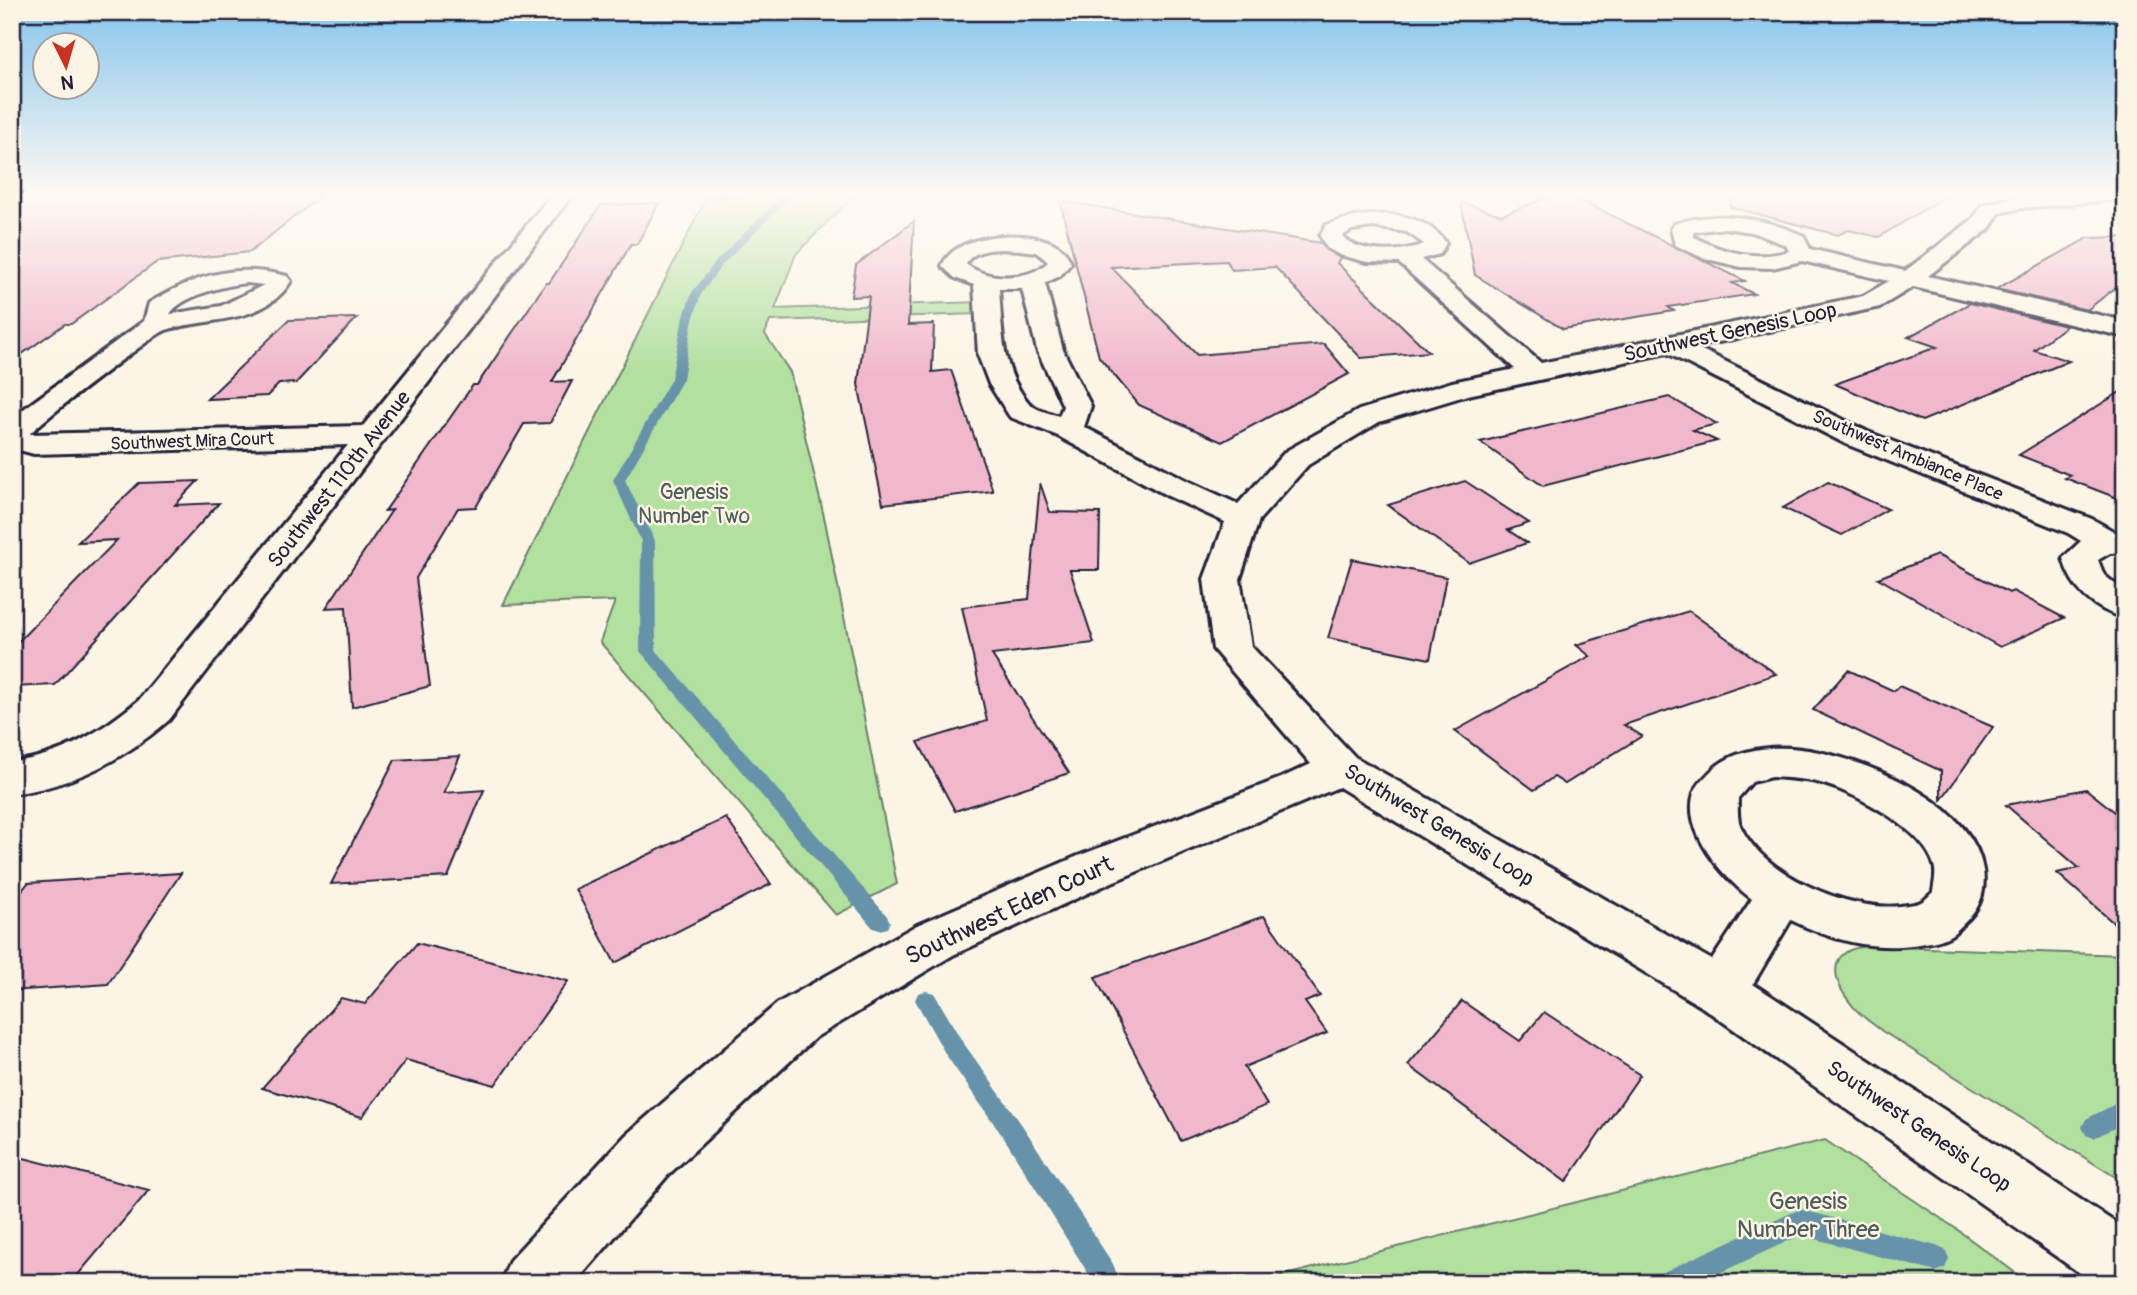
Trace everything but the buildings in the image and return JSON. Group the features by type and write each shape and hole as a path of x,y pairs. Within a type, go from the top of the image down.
{"street":[{"name":"Southwest 110th Avenue","path":"12,778 64,767 101,750 131,732 154,710 517,253"},
{"path":"964,253 955,259 954,266 959,272 986,281 1032,280 1056,270 1060,263 1058,256 1053,253"},
{"name":"Southwest Genesis Loop","path":"1942,253 1910,279 1871,302 1462,388 1369,416 1297,458 1244,518 1223,579 1232,649 1340,768 1721,991 2125,1266"},
{"path":"1801,254 2125,329"},
{"path":"1405,257 1536,373"},
{"path":"1032,280 1050,350 1077,406 1068,430"},
{"path":"986,281 991,355 1003,384 1020,411 1068,430 1179,489 1244,518"},
{"name":"Southwest Mira Court","path":"156,324 24,422 12,438 34,445 374,435"},
{"name":"Southwest Ambiance Place","path":"1672,345 1857,438 2116,542"},
{"name":"Southwest Ambiance Place","path":"2116,542 2090,547 2080,558 2084,575 2096,589 2125,607"},
{"path":"1771,762 1815,766 1854,777 1889,793 1924,819 1944,839 1959,867 1957,900 1932,922 1883,929 1836,919 1781,894 1752,873 1731,850 1716,821 1716,794 1737,771 1771,762"},
{"name":"Southwest Eden Court","path":"533,1283 647,1155 737,1071 797,1020 935,940 1095,869 1297,789 1340,768"},
{"path":"1721,991 1781,894"}],"green space":[{"name":"Genesis Number Two","path":"678,253 797,253 775,309 979,302 978,314 770,321 765,334 790,372 825,521 897,884 836,915 600,642 615,601 503,605"},
{"path":"1869,946 2125,955 2125,1183 1882,1031 1859,1013 1839,985 1837,967 1839,959 1846,953 1855,948"},
{"name":"Genesis Number Three","path":"1825,1140 1955,1228 2029,1283 1253,1283"}],"waterway":[{"path":"729,253 696,294 687,323 677,379 619,480 648,541 648,651 880,922"},
{"path":"926,1000 954,1048 1014,1133 1104,1273 1107,1283"},
{"path":"2094,1127 2125,1110"},
{"path":"1668,1283 1800,1222 1936,1259"}]}
